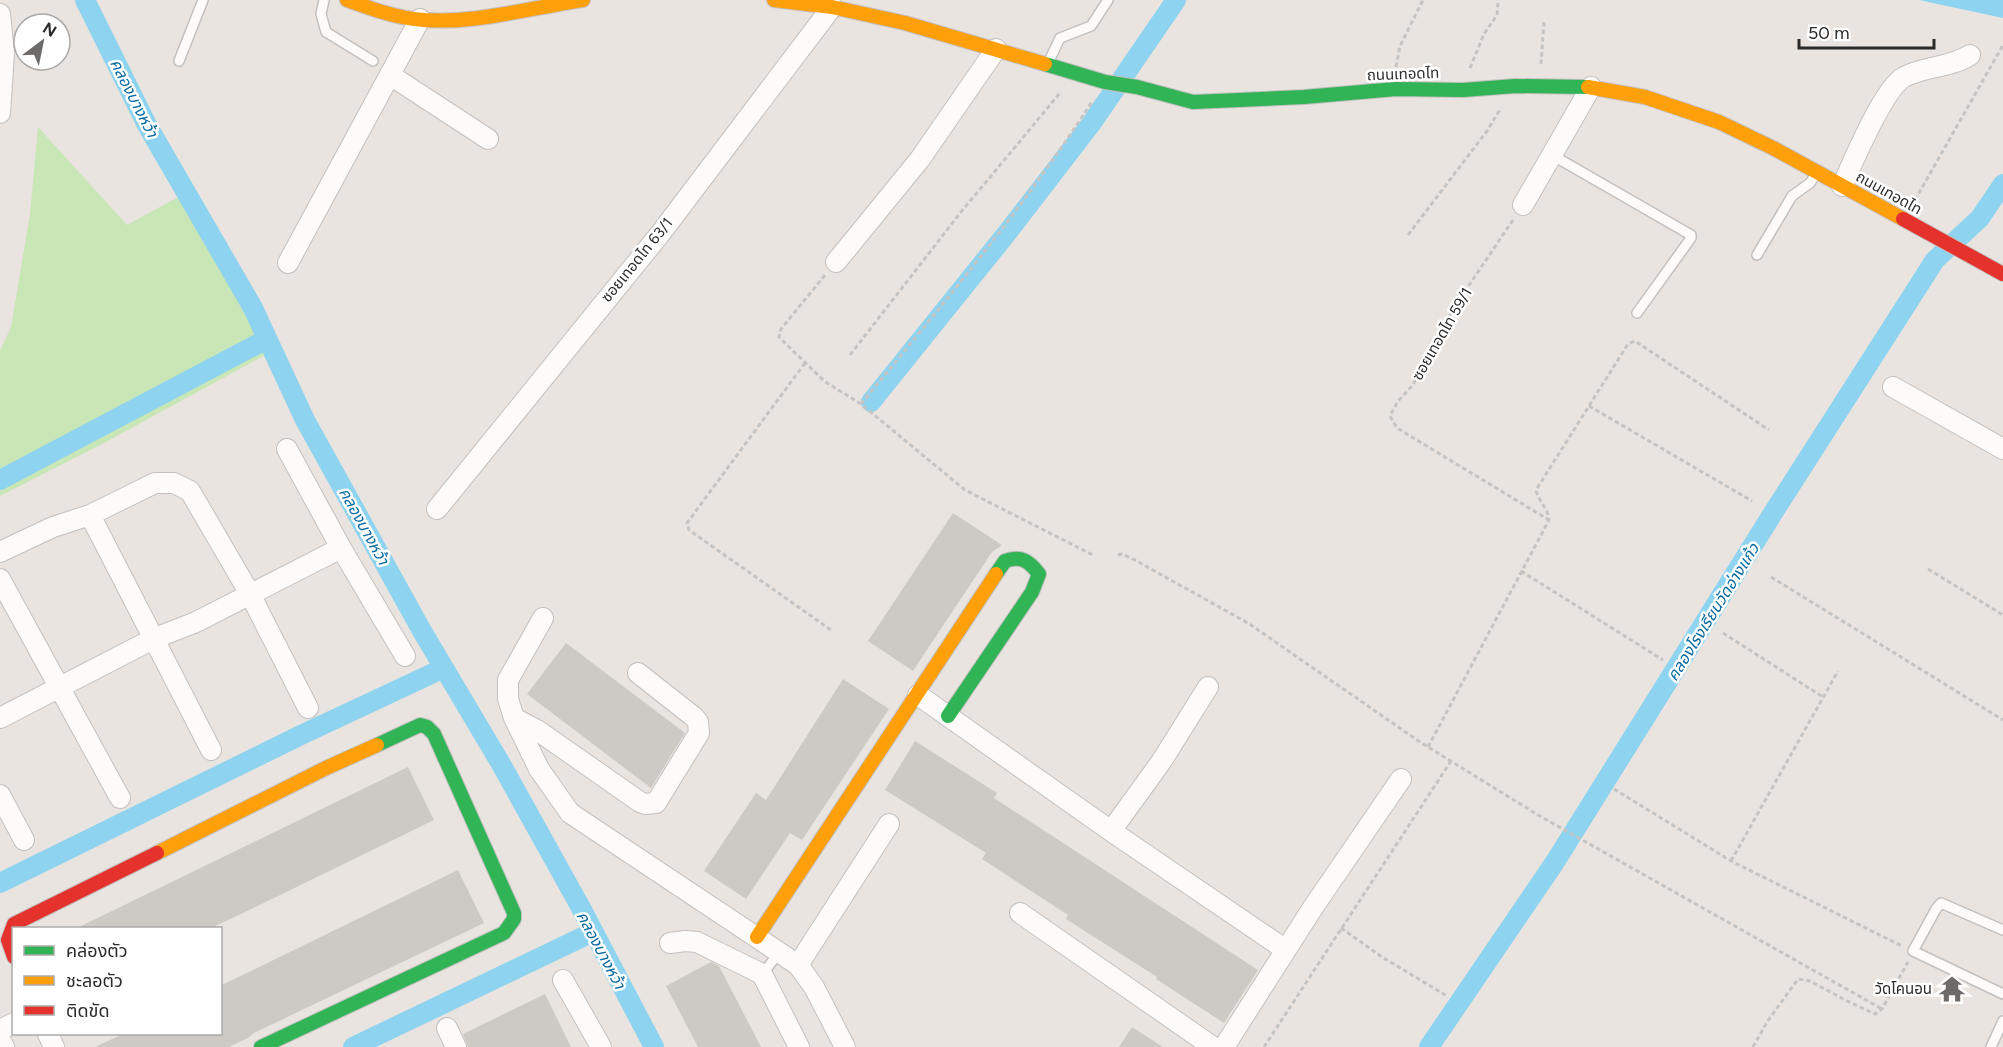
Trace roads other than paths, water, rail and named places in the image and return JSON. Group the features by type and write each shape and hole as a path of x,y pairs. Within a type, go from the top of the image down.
{"street":[{"path":"347,0 392,15 420,20 461,18 511,5 583,0"},
{"name":"ถนนเทอดไท","path":"774,0 832,7 905,23 1108,83 1137,87 1193,102 1304,97 1396,89 1463,90 1515,86 1591,87 1645,97 1719,122 1773,148 2003,274"},
{"name":"ซอยเทอดไท 63/1","path":"437,509 660,234 832,7"},
{"path":"0,14 2,54 0,113"},
{"path":"288,263 420,20"},
{"path":"836,262 920,159 996,49"},
{"path":"1842,186 1880,106 1902,78 1959,62 1970,55"},
{"path":"390,75 488,139"},
{"path":"1523,205 1591,87"},
{"path":"1893,387 2003,449"},
{"path":"287,449 341,548 405,656"},
{"path":"0,552 53,527 90,516 155,483 174,483 190,491 250,594 308,708"},
{"path":"90,516 211,750"},
{"path":"0,718 153,639 196,622 341,548"},
{"path":"757,937 1005,561 1016,557 1026,559 1034,565 1039,574 1032,592 948,716"},
{"path":"0,579 120,798"},
{"path":"543,618 508,680 508,699 514,718 539,769 570,813 798,965 814,987 845,1047"},
{"path":"514,718 537,730 640,802 656,803 699,733 699,727 694,717 638,673"},
{"path":"1111,831 1161,762 1208,687"},
{"path":"918,694 1111,831 1286,950"},
{"path":"12,953 7,943 8,933 14,924 326,768 420,725 427,727 434,734 514,913 514,919 504,933 261,1047"},
{"path":"1224,1047 1401,778"},
{"path":"0,795 24,840"},
{"path":"798,965 889,824"},
{"path":"1020,913 1213,1047"},
{"path":"670,944 685,941 697,942 762,974 799,1047"},
{"path":"563,980 601,1047"},
{"path":"447,1028 456,1047"},
{"path":"0,1039 4,1047"}],"lane":[{"path":"179,62 203,0"},
{"path":"324,0 321,14 326,32 373,61"},
{"path":"1048,64 1060,38 1091,26 1108,0"},
{"path":"1552,155 1690,235 1691,238 1637,314"},
{"path":"1757,255 1792,196 1810,183 1817,172"},
{"path":"2003,930 1941,903 1913,951 2003,994"},
{"path":"762,974 780,952"},
{"path":"1991,1047 2003,1021"}],"water":[{"path":"1919,0 2003,0 2003,18"}],"waterway":[{"name":"คลองบางหว้า","path":"85,0 147,125 253,308 305,420 422,631 501,764 581,908 654,1047"},
{"path":"871,402 1091,124 1176,0"},
{"name":"คลองโรงเรียนวัดอ่างแก้ว","path":"1429,1047 1555,862 1773,513 1935,260 1980,218 2003,184"},
{"path":"0,480 267,339"},
{"path":"0,883 301,735 444,668"},
{"path":"353,1047 593,932"}],"place":[{"name":"วัดโคนอน","path":"1952,989"}]}
